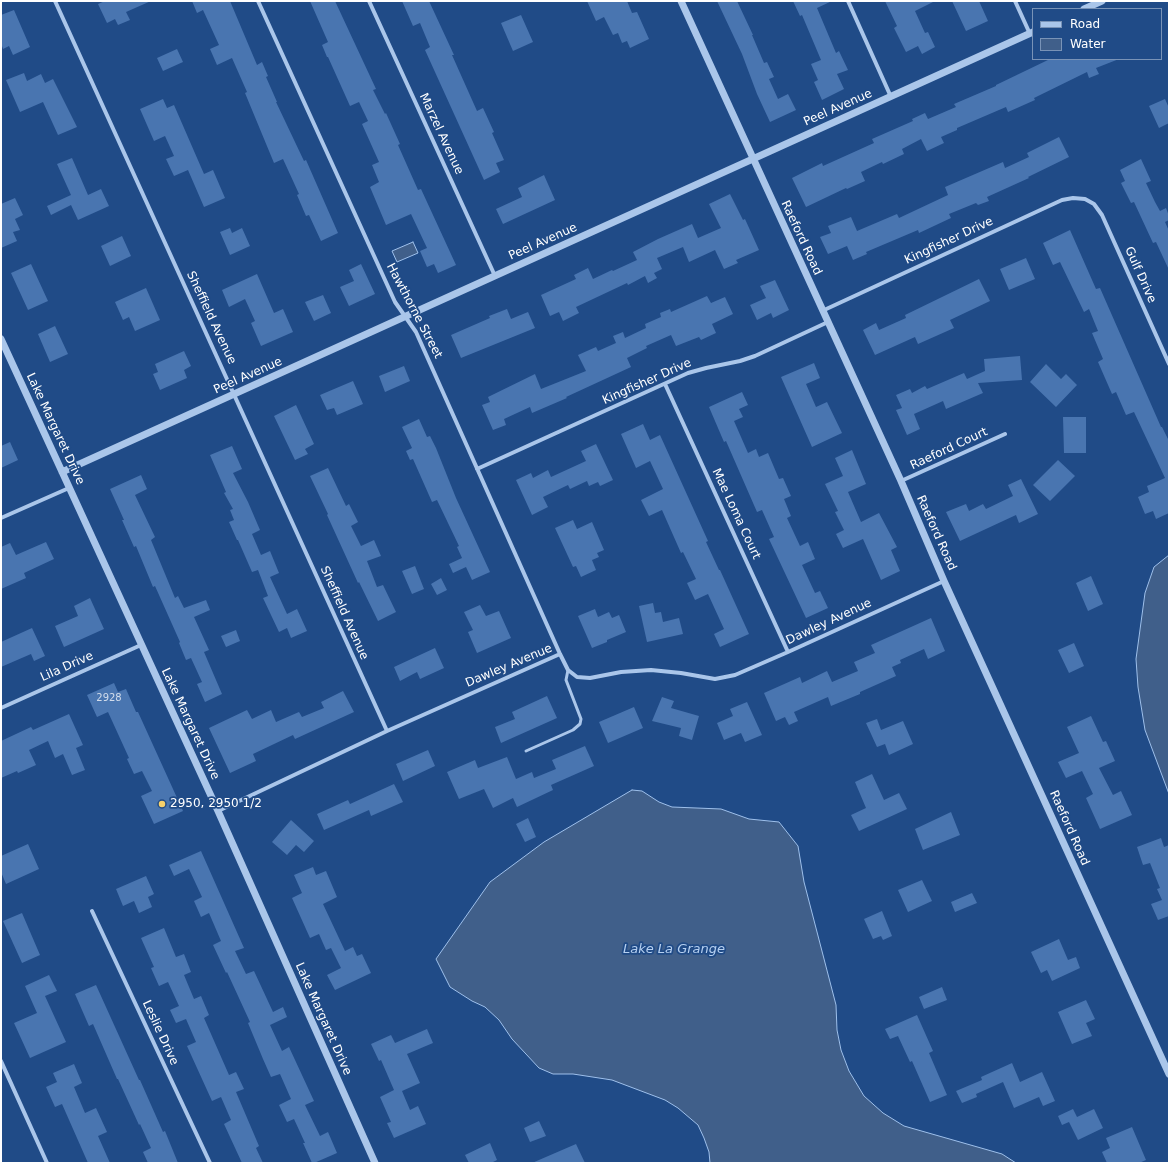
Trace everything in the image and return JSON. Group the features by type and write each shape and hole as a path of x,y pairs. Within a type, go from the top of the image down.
{"street":[{"name":"Sheffield Avenue","path":"55,1 387,731"},
{"name":"Hawthorne Street","path":"258,1 395,302 416,332 560,654"},
{"name":"Marzel Avenue","path":"369,1 495,276"},
{"name":"Raeford Road","path":"681,1 1169,1074"},
{"path":"848,1 891,96"},
{"path":"1015,1 1032,33"},
{"path":"1086,8 1102,1"},
{"name":"Peel Avenue","path":"62,472 1032,33"},
{"name":"Kingfisher Drive","path":"822,311 1062,200 1086,198"},
{"name":"Gulf Drive","path":"1086,198 1094,204 1102,216 1169,364"},
{"name":"Kingfisher Drive","path":"477,469 688,374 706,368 740,362 828,322"},
{"name":"Lake Margaret Drive","path":"1,339 218,811 375,1163"},
{"name":"Mae Loma Court","path":"666,384 788,652"},
{"name":"Raeford Court","path":"901,482 1005,434"},
{"path":"1,518 69,488"},
{"name":"Dawley Avenue","path":"218,811 387,731 560,654 568,670 577,677 590,678 621,672 650,670 681,673 715,679 735,675 944,581"},
{"name":"Lila Drive","path":"1,708 141,645"},
{"name":"Leslie Drive","path":"92,910 210,1163"},
{"path":"1,1060 47,1163"}],"lane":[{"path":"526,751 573,730 580,724 581,719 566,680 568,670"}],"water":[{"path":"413,242 418,253 397,262 392,251"},
{"path":"1169,555 1169,794 1145,730 1138,687 1136,659 1145,593 1154,567"},
{"name":"Lake La Grange","path":"632,790 642,791 659,802 672,807 721,809 749,819 779,822 798,846 804,882 836,1005 837,1030 841,1050 849,1071 864,1096 883,1113 904,1126 1002,1154 1016,1163 710,1163 709,1152 698,1125 678,1108 665,1100 612,1080 573,1074 553,1074 539,1068 512,1039 499,1020 485,1007 472,1001 450,987 436,959 490,882 544,842"}],"building":[{"path":"105,1 151,1 126,12 130,20 118,25 115,19 107,23 98,4"},
{"path":"192,1 230,1 257,65 262,62 276,102 304,161 306,160 338,233 321,241 309,215 306,216 297,195 299,194 283,159 274,163 245,93 247,92 232,58 217,65 210,49 219,45 203,10 197,13"},
{"path":"310,1 335,1 376,89 373,90 385,114 386,113 400,144 398,145 418,190 421,189 456,265 438,273 434,264 427,267 420,251 427,248 411,214 386,225 370,187 379,182 372,165 379,162 362,124 368,121 359,102 350,106 322,45 328,42"},
{"path":"402,1 429,1 454,55 452,55 477,111 483,108 494,132 492,133 504,160 496,163 500,172 484,180 425,50 430,47 420,23 413,26"},
{"path":"587,1 627,1 632,13 637,12 649,39 630,48 627,41 622,43 618,33 613,35 604,17 596,21"},
{"path":"717,1 737,1 764,63 767,62 774,77 769,79 778,99 788,94 796,110 770,122 757,94 742,54"},
{"path":"793,1 832,1 817,8 836,53 839,51 848,70 837,74 844,89 822,100 814,82 818,80 811,64 821,60 802,15 800,16"},
{"path":"885,1 935,1 915,11 925,33 928,32 935,47 922,54 918,46 906,52 894,28 897,26"},
{"path":"952,1 979,1 988,21 966,31"},
{"path":"14,10 30,47 13,55 9,46 3,49 1,43 1,15"},
{"path":"521,15 533,42 513,51 501,23"},
{"path":"177,49 183,62 163,71 157,58"},
{"path":"1048,60 1116,60 1096,68 1099,74 1089,78 1087,72 1034,98 1035,100 1008,112 1006,107 957,128 957,130 941,137 944,143 927,151 921,139 902,149 904,154 861,172 865,181 847,189 846,188 806,207 792,178 822,163 823,166 874,143 872,139 913,121 912,119 925,113 928,119 956,107 954,104"},
{"path":"24,73 27,81 41,74 45,83 53,79 77,127 58,135 43,102 20,112 6,80"},
{"path":"163,99 167,108 174,105 204,174 213,170 225,198 204,207 188,170 174,176 166,159 174,156 165,136 154,141 140,109"},
{"path":"1165,99 1169,108 1169,123 1159,128 1149,106"},
{"path":"1059,137 1069,157 1028,177 1029,178 987,197 989,201 978,205 976,203 949,214 951,218 919,233 918,230 866,252 867,254 853,260 847,246 828,254 820,237 831,233 828,226 851,217 857,231 897,214 899,218 948,195 945,187 1003,162 1005,168 1029,157 1027,153"},
{"path":"72,158 88,195 101,189 109,206 78,220 71,205 51,215 47,206 71,195 57,164"},
{"path":"1141,159 1151,181 1146,183 1155,202 1160,211 1166,208 1169,216 1169,220 1165,222 1169,231 1169,270 1156,242 1153,243 1134,202 1131,203 1121,183 1125,181 1120,170"},
{"path":"544,175 555,200 503,224 496,209 522,197 518,188"},
{"path":"730,194 743,220 745,219 759,250 736,260 738,263 724,269 715,250 689,262 683,247 657,258 662,269 654,273 657,278 648,283 645,276 628,285 627,283 576,307 579,313 563,321 559,312 550,316 541,295 576,279 574,275 588,268 593,279 612,270 613,271 637,260 633,252 692,224 698,238 721,228 709,204"},
{"path":"15,198 23,215 15,219 20,230 13,232 17,241 1,248 1,204"},
{"path":"230,228 232,233 242,228 250,246 230,255 220,232"},
{"path":"1070,230 1096,289 1100,288 1161,427 1169,441 1169,513 1156,519 1153,511 1145,514 1138,497 1149,492 1147,486 1165,478 1134,412 1126,415 1116,392 1112,394 1098,362 1103,359 1092,333 1098,331 1089,309 1084,312 1060,262 1053,265 1043,243"},
{"path":"122,236 131,256 110,266 101,246"},
{"path":"1026,258 1035,279 1009,290 1000,269"},
{"path":"31,264 48,301 28,310 11,273"},
{"path":"361,264 375,294 349,306 340,287 354,281 349,270"},
{"path":"257,274 274,313 283,309 293,332 261,346 251,323 255,321 245,299 229,307 222,290"},
{"path":"979,279 990,301 950,320 954,328 918,344 915,337 875,355 863,330 876,323 879,330 906,318 905,315"},
{"path":"775,280 789,310 773,318 771,313 757,320 750,305 766,298 760,286"},
{"path":"146,288 160,320 135,331 129,317 123,320 115,302"},
{"path":"323,295 331,313 314,321 305,302"},
{"path":"707,296 711,303 725,297 733,314 712,324 716,333 701,340 699,337 676,346 671,335 646,346 647,348 627,358 631,367 532,413 530,407 504,419 506,425 493,430 482,405 490,402 488,397 535,374 541,389 586,371 578,355 596,347 598,351 616,343 613,336 623,332 625,338 646,328 645,324 661,317 660,313 670,309 671,312"},
{"path":"507,309 511,319 528,312 535,328 461,358 451,335 490,318 489,316"},
{"path":"55,326 68,354 50,362 38,334"},
{"path":"184,351 191,366 184,370 187,378 160,390 153,374 158,372 155,364"},
{"path":"1020,356 1022,380 978,383 983,393 946,409 943,401 914,414 920,429 907,435 896,410 902,408 896,395 910,389 912,393 925,386 927,389 964,373 967,379 985,371 984,359"},
{"path":"814,363 820,378 806,384 816,407 827,402 842,433 812,447 781,377"},
{"path":"1046,364 1061,379 1066,374 1077,385 1056,407 1030,382"},
{"path":"404,366 410,381 385,392 379,376"},
{"path":"353,381 363,404 337,415 334,408 327,410 320,395"},
{"path":"742,392 748,405 739,409 743,417 734,421 748,453 756,449 759,457 768,453 779,479 783,478 791,496 784,499 791,516 787,518 800,546 808,542 815,559 802,565 815,593 820,591 828,608 806,618 769,539 774,537 762,510 757,512 726,441 724,442 709,407"},
{"path":"296,405 314,444 305,449 308,454 295,460 274,416"},
{"path":"1063,417 1086,417 1086,453 1064,453"},
{"path":"419,419 427,437 430,436 436,448 456,498 490,572 472,580 466,567 453,573 449,564 462,558 457,547 459,546 437,500 432,502 413,459 410,460 406,451 412,448 402,427"},
{"path":"643,424 650,440 660,435 708,541 706,542 749,634 720,647 714,634 724,629 708,594 695,600 687,583 696,579 683,552 681,553 662,510 649,516 641,500 663,489 650,461 636,468 621,434"},
{"path":"10,442 18,460 1,468 1,446"},
{"path":"596,444 613,480 600,486 598,482 589,486 587,481 570,489 568,485 543,497 548,507 532,515 516,480 531,473 533,478 548,470 551,477 586,461 581,451"},
{"path":"232,446 242,469 233,473 260,530 252,534 261,555 270,551 279,573 270,577 287,614 297,609 307,631 291,638 287,628 279,632 263,598 268,596 258,570 252,572 229,522 234,520 230,510 233,509 224,493 226,492 210,455"},
{"path":"852,450 866,484 848,492 861,522 879,513 897,547 891,550 900,571 881,580 863,539 843,548 836,534 844,530 835,512 838,511 825,484 843,476 835,458"},
{"path":"1058,460 1075,476 1050,501 1033,485"},
{"path":"328,468 346,506 349,504 358,522 351,526 361,546 374,540 381,556 367,561 377,587 383,585 396,612 378,621 359,582 358,583 310,476"},
{"path":"141,475 147,489 135,495 155,537 151,540 175,598 178,596 184,608 206,600 210,610 194,617 209,650 204,652 222,694 205,702 197,684 202,682 191,658 186,660 179,643 180,642 155,586 153,587 136,546 134,547 110,489"},
{"path":"1021,479 1038,514 1019,523 1016,515 960,541 946,512 966,504 969,511 983,504 986,509 1013,496 1008,485"},
{"path":"573,520 577,529 592,522 604,550 597,553 599,557 592,560 596,570 581,577 576,566 573,567 555,528"},
{"path":"46,542 54,559 24,573 26,578 1,589 1,547 10,543 16,555"},
{"path":"415,566 424,589 412,594 402,571"},
{"path":"1091,576 1103,604 1088,611 1076,583"},
{"path":"441,578 447,590 437,595 431,584"},
{"path":"90,598 104,629 64,647 55,626 78,616 74,606"},
{"path":"653,603 655,613 661,612 663,622 679,618 683,634 647,642 639,606"},
{"path":"480,605 486,616 499,611 511,638 477,653 468,632 473,630 464,612"},
{"path":"595,609 598,617 609,612 612,618 619,615 626,632 592,648 578,616"},
{"path":"931,618 945,651 928,659 924,649 900,660 901,663 892,667 896,676 860,692 860,694 831,706 828,697 794,712 798,721 789,725 785,717 776,721 764,693 800,677 802,683 827,671 832,682 858,671 854,662 875,653 871,645"},
{"path":"32,628 45,656 34,661 31,654 1,667 1,642"},
{"path":"236,630 240,641 226,647 221,636"},
{"path":"1074,643 1084,666 1069,673 1058,650"},
{"path":"435,648 444,668 420,679 417,672 400,681 394,667"},
{"path":"114,683 118,692 126,689 183,811 154,824 141,796 152,791 142,771 134,774 127,759 129,758 108,712 97,717 87,695"},
{"path":"343,691 354,712 295,739 293,735 253,754 256,761 230,773 209,728 247,710 252,719 271,710 276,722 299,712 302,717 324,708 321,702"},
{"path":"547,696 557,718 501,743 495,727 515,719 512,712"},
{"path":"662,697 674,701 671,708 699,716 692,740 679,736 681,728 652,721"},
{"path":"747,702 762,735 745,742 741,733 724,740 717,723 733,716 730,709"},
{"path":"634,707 643,728 608,743 599,722"},
{"path":"69,714 83,745 76,748 85,770 72,775 63,754 55,758 48,741 29,750 36,765 18,773 17,771 1,778 1,741 31,727 33,730"},
{"path":"1091,716 1103,742 1106,741 1115,761 1099,768 1113,795 1121,791 1132,815 1100,829 1086,798 1093,794 1082,771 1066,778 1058,762 1079,753 1067,727"},
{"path":"877,719 881,730 903,721 913,744 889,755 885,744 877,747 866,723"},
{"path":"585,746 594,766 551,785 553,790 517,807 513,798 493,808 484,789 459,799 447,772 475,760 478,768 507,757 516,779 532,772 534,778 556,769 552,760"},
{"path":"428,750 435,766 403,781 396,764"},
{"path":"872,774 884,800 899,793 907,809 859,831 851,815 866,808 855,782"},
{"path":"394,784 403,802 371,816 369,810 324,830 317,814 348,800 350,804"},
{"path":"951,812 960,835 923,850 915,829"},
{"path":"528,818 536,837 525,842 516,824"},
{"path":"291,820 314,841 304,852 296,845 287,855 272,842"},
{"path":"1161,838 1164,847 1169,845 1169,916 1158,920 1151,904 1162,900 1157,889 1160,888 1150,863 1143,865 1137,847"},
{"path":"28,844 39,869 6,884 1,872 1,856"},
{"path":"201,851 244,948 235,951 246,974 254,971 273,1012 283,1007 287,1017 270,1025 282,1051 289,1047 314,1101 305,1105 320,1136 328,1132 337,1153 314,1163 312,1163 294,1119 287,1122 279,1105 291,1099 280,1074 271,1077 263,1059 248,1023 250,1022 213,945 221,941 209,913 201,917 194,901 202,897 189,869 174,876 169,865"},
{"path":"313,867 316,875 326,871 337,897 323,904 345,951 353,947 357,956 362,954 371,973 335,990 327,975 341,968 331,948 326,950 319,934 310,938 292,898 302,893 294,875"},
{"path":"146,876 154,894 148,897 152,907 139,913 134,901 123,906 116,889"},
{"path":"922,880 932,901 908,912 898,890"},
{"path":"972,893 977,903 955,912 951,902"},
{"path":"882,911 892,936 883,940 881,936 873,939 864,919"},
{"path":"22,913 40,955 22,963 3,921"},
{"path":"164,928 176,957 184,954 191,972 184,975 194,999 201,996 209,1015 204,1018 229,1075 236,1072 244,1089 236,1092 259,1146 256,1148 263,1163 242,1163 224,1124 231,1120 221,1097 212,1101 187,1046 196,1042 186,1019 176,1023 170,1010 179,1006 168,982 159,986 151,968 154,967 141,938"},
{"path":"1059,939 1068,960 1076,957 1080,968 1052,981 1047,970 1041,973 1031,952"},
{"path":"49,975 57,991 45,996 66,1042 30,1058 14,1023 37,1013 25,986"},
{"path":"96,985 163,1132 165,1131 178,1163 148,1163 143,1152 151,1148 117,1079 93,1024 89,1026 75,994"},
{"path":"942,987 947,1000 924,1009 919,997"},
{"path":"1086,1000 1095,1019 1086,1023 1092,1036 1072,1044 1058,1012"},
{"path":"917,1015 933,1051 929,1053 947,1095 930,1102 912,1061 910,1062 898,1036 890,1039 885,1029"},
{"path":"427,1029 433,1043 407,1054 420,1083 402,1091 410,1110 418,1106 426,1124 394,1138 387,1123 391,1122 380,1097 394,1090 381,1060 379,1061 371,1044 391,1035 395,1043"},
{"path":"1012,1063 1020,1082 1042,1072 1055,1101 1043,1106 1039,1097 1014,1108 1003,1082 976,1094 977,1097 962,1103 956,1091 982,1080 981,1077"},
{"path":"74,1064 82,1083 74,1087 85,1113 96,1108 107,1132 98,1136 110,1163 88,1163 62,1104 55,1107 46,1087 57,1082 53,1073"},
{"path":"1073,1109 1077,1117 1094,1109 1103,1128 1078,1140 1069,1122 1062,1125 1058,1116"},
{"path":"539,1121 546,1136 530,1142 524,1128"},
{"path":"1132,1127 1146,1160 1139,1163 1107,1163 1102,1152 1110,1148 1106,1138"},
{"path":"490,1143 497,1160 491,1163 469,1163 465,1155"},
{"path":"576,1144 585,1163 532,1163"}],"place":[{"name":"2950, 2950 1/2","path":"162,804"}]}
